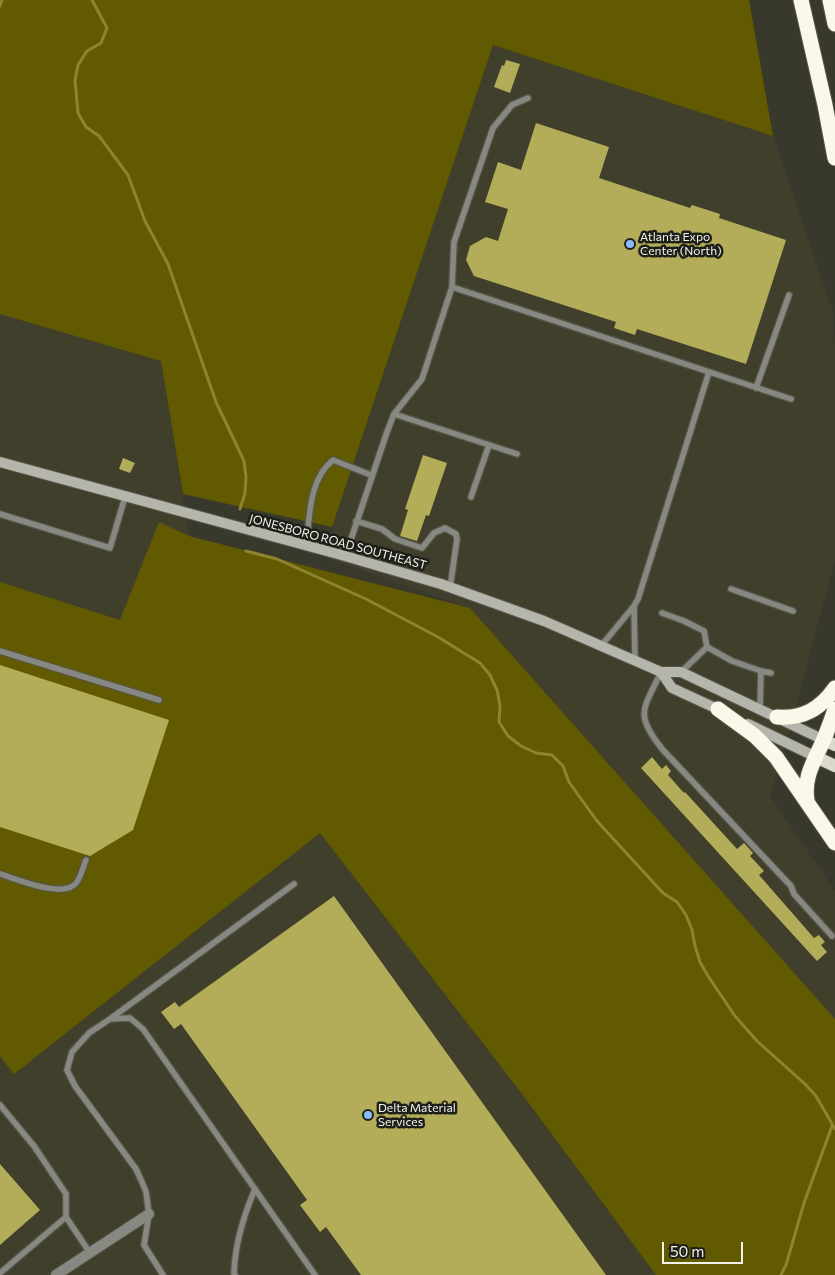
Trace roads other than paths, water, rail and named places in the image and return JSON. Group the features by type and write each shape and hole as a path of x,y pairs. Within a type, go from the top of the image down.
{"highway":[{"path":"801,0 835,158"},
{"path":"830,0 835,24"},
{"path":"777,717 789,718 810,712 821,704 835,688"},
{"path":"718,709 766,745 786,770 835,843"},
{"path":"807,802 806,784 816,757 830,742 835,709"}],"main road":[{"name":"JONESBORO ROAD SOUTHEAST","path":"0,462 306,546 450,588 544,620 661,672 681,672 830,742"},
{"name":"JONESBORO ROAD SOUTHEAST","path":"661,672 672,688 835,766"}],"street":[{"path":"56,1275 149,1214"}],"lane":[{"path":"345,557 371,474 394,414 422,379 452,287 454,242 493,128 512,105 528,98"},
{"path":"452,287 791,400"},
{"path":"756,388 789,295"},
{"path":"601,646 638,599 709,372"},
{"path":"394,414 517,454"},
{"path":"471,497 489,445"},
{"path":"306,546 312,496 318,478 326,465 333,460 371,474"},
{"path":"0,514 110,548 125,497"},
{"path":"356,521 382,529 395,539 422,548 434,532 445,528 456,534 457,539 450,588"},
{"path":"731,589 793,612"},
{"path":"634,606 635,661"},
{"path":"662,613 704,631 707,647"},
{"path":"707,647 732,661 771,674"},
{"path":"681,672 707,647"},
{"path":"0,651 159,700"},
{"path":"760,709 761,671"},
{"path":"661,672 644,708 643,716 649,732 662,750 790,886 794,894 832,936"},
{"path":"0,874 56,890 68,888 77,883 86,860"},
{"path":"163,1275 144,1245 149,1214 146,1192 136,1169 75,1086 67,1070 72,1052 89,1033 294,884"},
{"path":"110,1019 130,1018 143,1029 315,1275"},
{"path":"0,1105 34,1146 66,1194 66,1217 90,1253"},
{"path":"235,1275 234,1252 238,1234 255,1189"},
{"path":"0,1273 66,1217"}],"waterway":[{"path":"0,6 2,0"},
{"path":"92,0 107,28 101,43 87,51 78,65 75,80 78,113 86,127 99,136 128,175 145,221 168,264 216,402 244,461 245,493 240,509"},
{"path":"246,551 277,559 366,599 438,637 480,663 490,675 497,690 500,706 499,722 508,736 521,746 536,753 552,755 563,766 569,782 597,821 663,893 677,902 686,915 692,930 700,962 735,1016 757,1041 816,1096 835,1129"},
{"path":"781,1275 786,1265 804,1203 832,1126"}],"place":[{"name":"Atlanta Expo Center (North)","path":"630,244"},
{"name":"Delta Material Services","path":"368,1115"}]}
